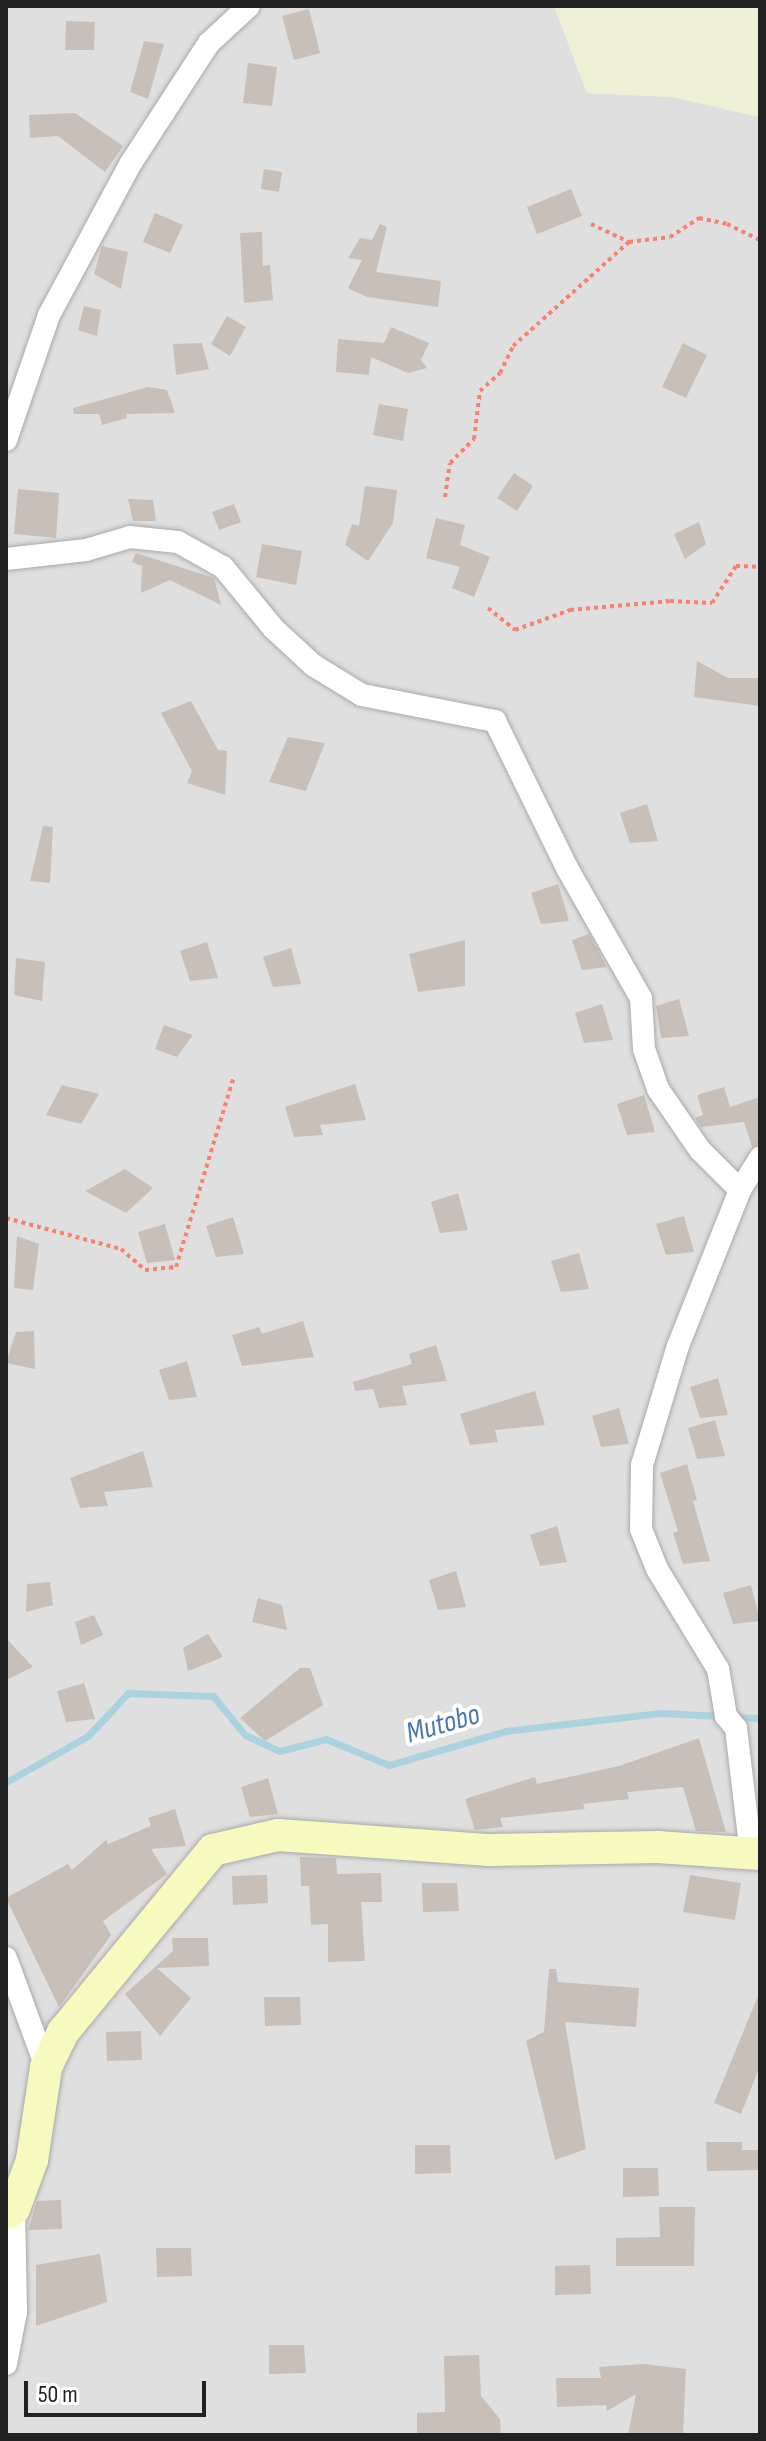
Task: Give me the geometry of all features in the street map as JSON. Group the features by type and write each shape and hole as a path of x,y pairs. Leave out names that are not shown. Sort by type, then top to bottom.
{"main road":[{"path":"10,2211 32,2160 46,2067 63,2032 213,1850 246,1839 290,1836 489,1850 657,1847 756,1854"}],"street":[{"path":"6,440 49,315 131,163 209,43 249,6"},
{"path":"6,559 86,550 130,537 178,542 223,567 274,629 313,665 362,695 495,721 567,868 641,998 644,1049 658,1089 700,1150 740,1190"},
{"path":"756,1854 736,1728 726,1716 718,1669 657,1569 641,1529 642,1465 657,1411 700,1283 740,1190 760,1158"},
{"path":"6,1958 46,2067"},
{"path":"6,2364 16,2312 10,2211"}],"path":[{"path":"591,224 629,242 670,237 699,218 727,224 760,240"},
{"path":"445,497 450,463 474,439 480,391 500,373 513,346 629,242"},
{"path":"488,608 515,630 570,610 670,601 712,603 736,566 760,567"},
{"path":"6,1218 121,1249 145,1270 176,1267 234,1076"}],"shaded area":[{"path":"6,6 554,6 587,93 673,97 760,117 760,2435 6,2435"}],"green space":[{"path":"554,6 760,6 760,117 673,97 587,93"}],"building":[{"path":"309,9 320,53 294,60 282,16"},
{"path":"66,21 95,22 94,50 65,50"},
{"path":"144,41 164,44 148,99 130,92"},
{"path":"248,63 277,67 272,106 243,103"},
{"path":"75,113 123,146 105,172 58,136 30,138 29,115"},
{"path":"264,169 282,172 279,192 261,189"},
{"path":"571,189 582,216 537,234 527,207"},
{"path":"155,213 183,225 170,253 143,242"},
{"path":"380,224 387,227 376,272 441,281 438,307 367,297 348,288 362,260 348,258 360,238 372,240"},
{"path":"262,232 263,266 270,265 273,300 244,303 240,233"},
{"path":"102,246 128,252 121,289 94,274"},
{"path":"84,306 101,310 97,336 78,330"},
{"path":"227,316 246,327 230,356 211,344"},
{"path":"391,327 429,343 421,360 427,368 408,373 371,357 369,375 336,372 338,339 384,343"},
{"path":"202,343 209,369 176,375 173,344"},
{"path":"683,343 707,355 686,398 662,387"},
{"path":"148,387 167,390 175,413 126,414 127,418 102,425 99,414 74,414 73,408"},
{"path":"379,404 408,409 403,441 373,435"},
{"path":"514,473 533,486 517,511 497,498"},
{"path":"365,486 397,490 393,523 368,561 345,545 352,524 359,526"},
{"path":"18,489 59,493 56,538 14,534"},
{"path":"128,499 153,500 156,521 133,521"},
{"path":"234,504 241,522 219,530 212,512"},
{"path":"436,518 465,525 460,545 490,557 474,597 452,588 460,567 426,558"},
{"path":"699,522 706,544 685,559 674,534"},
{"path":"262,544 302,551 296,585 256,577"},
{"path":"136,553 214,578 221,605 170,580 141,593 142,566 132,562"},
{"path":"697,661 728,678 760,678 760,706 694,697"},
{"path":"191,701 218,750 227,751 225,795 187,783 192,771 161,713"},
{"path":"288,737 325,743 306,791 269,782"},
{"path":"647,804 658,841 630,843 620,813"},
{"path":"43,826 53,827 50,883 30,881"},
{"path":"558,884 569,921 541,924 531,893"},
{"path":"589,934 607,967 582,970 572,940"},
{"path":"465,940 465,986 418,992 409,954"},
{"path":"207,942 218,978 190,981 180,951"},
{"path":"291,948 301,984 273,987 263,957"},
{"path":"16,958 45,962 42,1001 14,995"},
{"path":"679,999 689,1036 661,1038 656,1006"},
{"path":"602,1004 613,1040 584,1043 575,1013"},
{"path":"164,1025 193,1035 177,1057 155,1049"},
{"path":"355,1084 366,1120 320,1125 323,1135 294,1137 285,1107"},
{"path":"62,1085 99,1094 81,1124 46,1115"},
{"path":"724,1087 730,1107 760,1097 760,1144 752,1147 744,1122 701,1127 695,1118 703,1115 697,1095"},
{"path":"644,1095 655,1132 627,1135 617,1104"},
{"path":"125,1169 153,1188 126,1213 85,1191"},
{"path":"458,1193 468,1230 440,1233 431,1202"},
{"path":"684,1216 694,1252 666,1255 656,1224"},
{"path":"233,1217 244,1254 216,1257 206,1226"},
{"path":"165,1224 175,1260 147,1263 138,1232"},
{"path":"17,1236 39,1244 33,1290 14,1288"},
{"path":"579,1253 589,1289 561,1292 551,1261"},
{"path":"303,1321 314,1357 242,1366 232,1335 259,1327 262,1334"},
{"path":"34,1331 35,1369 6,1363 16,1332"},
{"path":"436,1345 447,1381 402,1386 407,1405 379,1408 373,1389 355,1391 353,1382 412,1364 409,1354"},
{"path":"187,1361 197,1397 169,1400 159,1370"},
{"path":"718,1378 728,1415 700,1418 690,1387"},
{"path":"535,1391 545,1425 495,1430 498,1442 470,1445 460,1414"},
{"path":"619,1408 629,1444 601,1447 592,1416"},
{"path":"715,1420 725,1456 697,1459 688,1428"},
{"path":"143,1451 153,1487 104,1492 108,1506 80,1508 70,1478"},
{"path":"687,1464 697,1500 693,1501 710,1561 683,1564 673,1533 678,1531 660,1473"},
{"path":"557,1526 567,1562 540,1566 530,1535"},
{"path":"456,1571 466,1607 438,1610 429,1580"},
{"path":"50,1582 53,1605 26,1612 27,1584"},
{"path":"751,1585 760,1621 733,1624 723,1593"},
{"path":"258,1598 282,1605 287,1630 252,1622"},
{"path":"94,1615 103,1635 81,1645 75,1622"},
{"path":"208,1634 223,1657 188,1671 183,1648"},
{"path":"6,1638 33,1667 6,1680"},
{"path":"300,1668 310,1668 323,1705 265,1741 240,1718"},
{"path":"84,1683 95,1719 66,1722 57,1691"},
{"path":"699,1738 726,1832 696,1831 683,1787 627,1792 629,1799 583,1804 585,1809 500,1818 503,1827 475,1830 465,1799 535,1777 537,1784 619,1766"},
{"path":"268,1778 278,1814 250,1817 241,1787"},
{"path":"175,1809 186,1846 151,1849 167,1874 103,1921 111,1935 59,2007 6,1898 68,1864 72,1870 106,1840 108,1844 151,1826 148,1818"},
{"path":"300,1857 336,1858 337,1874 381,1873 382,1902 361,1902 365,1961 328,1962 328,1924 311,1925 309,1886 301,1886"},
{"path":"267,1875 268,1903 233,1905 232,1876"},
{"path":"690,1875 741,1883 735,1920 683,1912"},
{"path":"422,1883 457,1883 459,1911 423,1912"},
{"path":"172,1938 208,1938 209,1966 157,1968 191,1998 160,2036 125,1994 173,1951"},
{"path":"549,1969 556,1969 558,1982 639,1988 636,2027 565,2022 586,2149 555,2160 526,2041 544,2032"},
{"path":"760,1991 760,2066 741,2114 714,2103"},
{"path":"264,1997 300,1997 301,2025 265,2026"},
{"path":"141,2031 142,2060 107,2061 106,2032"},
{"path":"706,2142 742,2142 742,2150 760,2150 760,2170 707,2171"},
{"path":"415,2145 450,2145 451,2173 415,2174"},
{"path":"623,2168 658,2168 659,2196 623,2197"},
{"path":"61,2200 62,2229 28,2230 37,2201"},
{"path":"659,2207 695,2207 694,2266 616,2266 616,2238 660,2237"},
{"path":"156,2248 191,2248 192,2276 157,2277"},
{"path":"100,2254 107,2302 36,2326 36,2265"},
{"path":"590,2265 591,2294 555,2295 555,2266"},
{"path":"269,2345 304,2345 306,2373 269,2374"},
{"path":"479,2355 481,2396 500,2419 501,2435 417,2435 417,2413 445,2412 444,2356"},
{"path":"643,2364 686,2369 683,2435 628,2435 636,2394 607,2411 606,2405 557,2407 556,2378 601,2378 599,2367"}],"waterway":[{"name":"Mutobo","path":"6,1782 88,1736 128,1693 213,1696 245,1735 280,1751 326,1739 389,1765 506,1731 660,1713 722,1716"},
{"name":"Mutobo","path":"734,1717 760,1718"}]}
